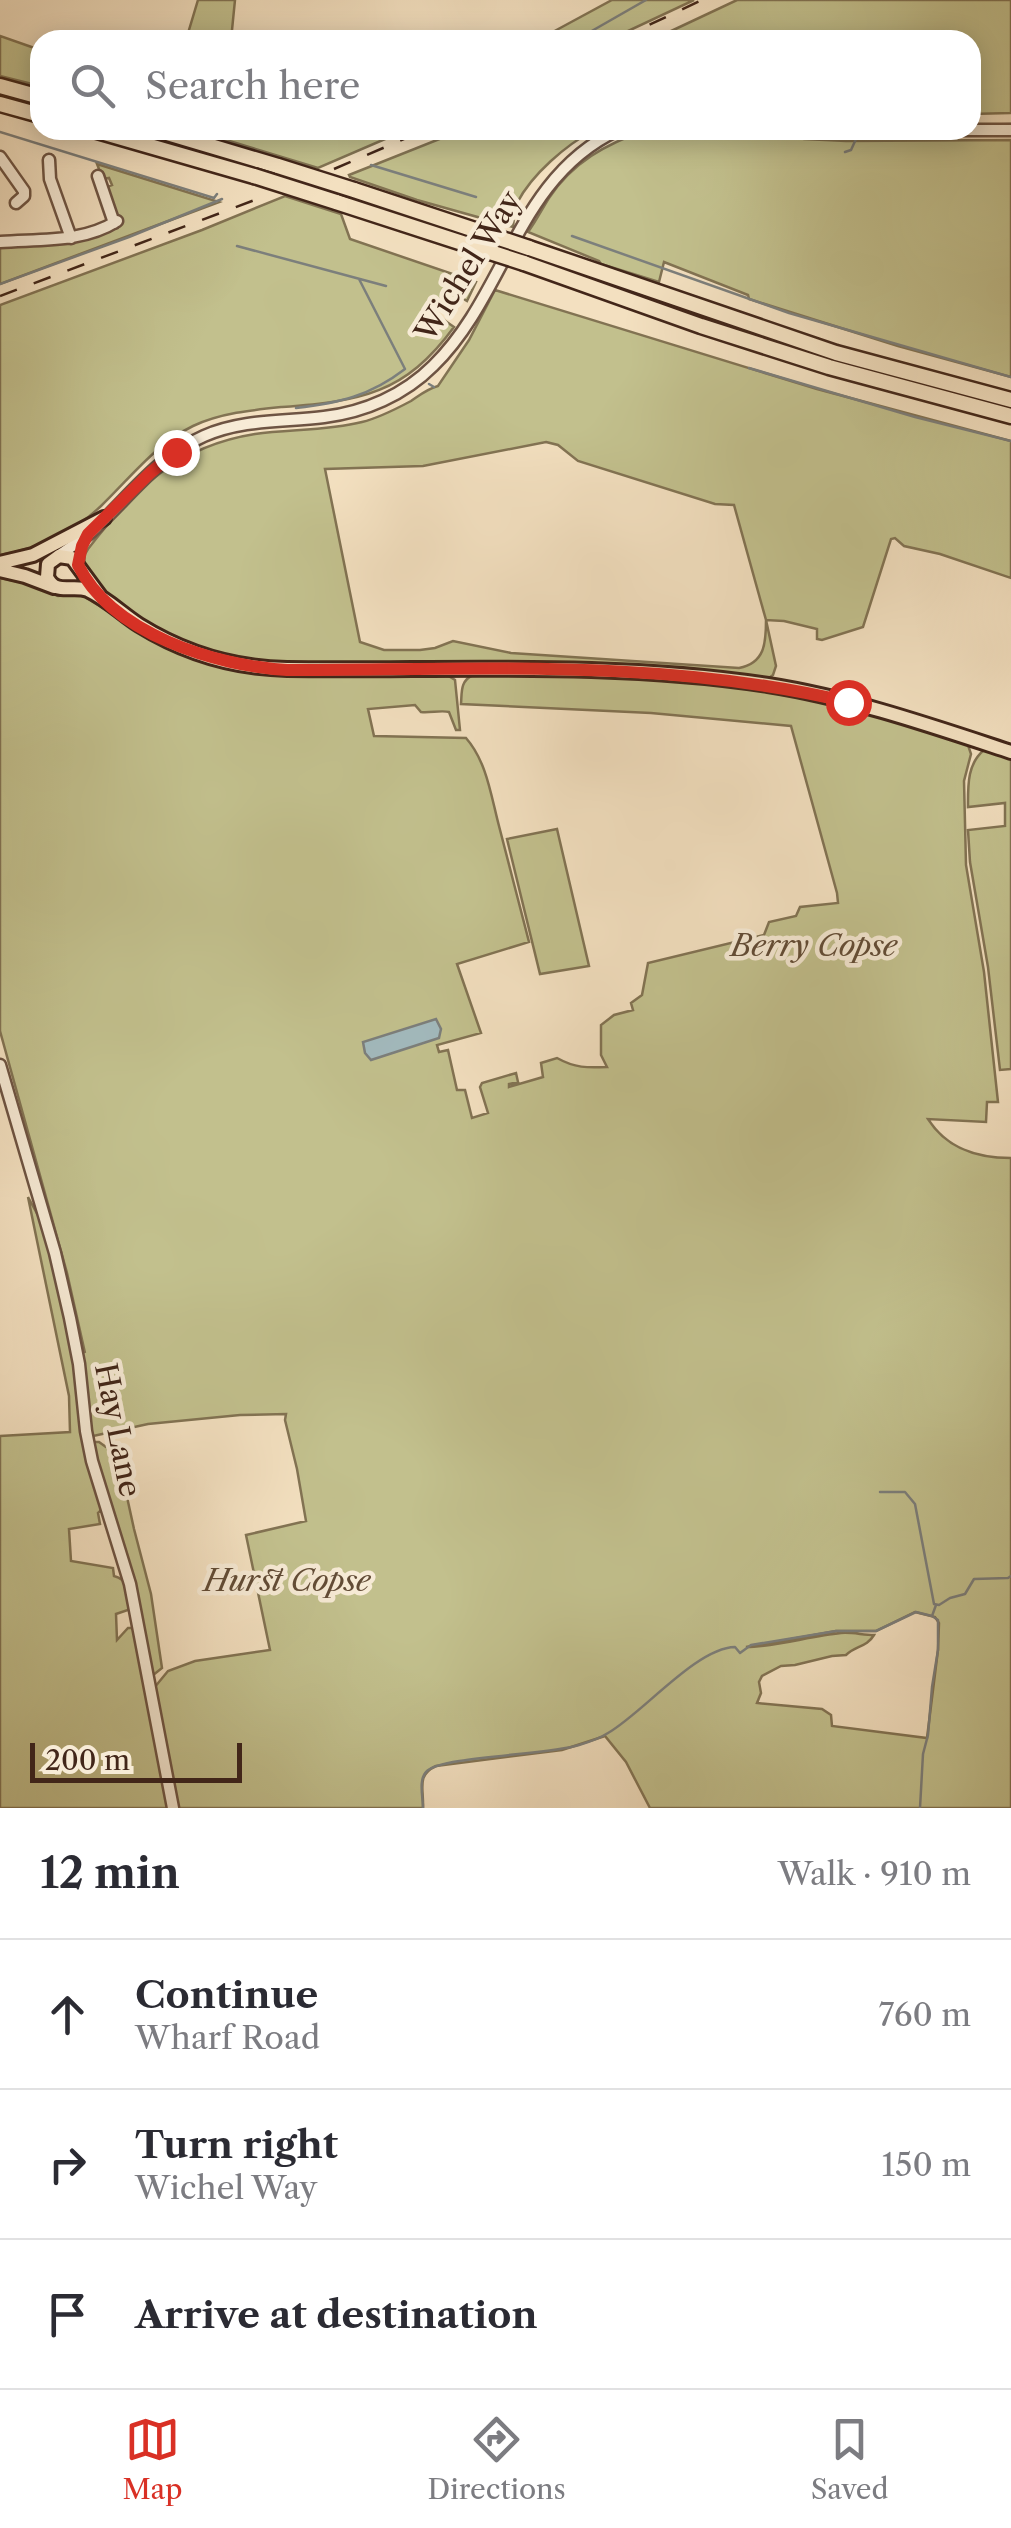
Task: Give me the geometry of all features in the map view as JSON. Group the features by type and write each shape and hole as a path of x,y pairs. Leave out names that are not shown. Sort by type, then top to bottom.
{"highway":[{"path":"0,86 30,94"},
{"path":"0,104 30,112"},
{"path":"129,140 493,244"},
{"path":"191,140 354,190 527,256 836,353 1011,400"},
{"path":"527,256 701,326 829,368 1011,416"}],"main road":[{"path":"3,568 104,518"},
{"path":"3,568 30,568 68,556 100,596"},
{"path":"54,587 46,572 55,558"},
{"path":"72,587 79,578 79,567"},
{"path":"3,568 64,590 85,588 173,643 246,666 287,670 600,671 720,678 848,702 1011,752"}],"street":[{"path":"981,130 1011,130"},
{"name":"Wichel Way","path":"55,558 88,534 165,459 206,435 244,424 323,417 362,409 424,375 462,333 531,210 550,184 574,158 599,140"},
{"path":"49,160 50,178 71,238"},
{"path":"2,164 24,192 16,203"},
{"path":"0,242 84,236 115,222 98,176"},
{"name":"Wichel Way","path":"79,567 88,534"},
{"name":"Hay Lane","path":"0,1065 70,1318 92,1462 130,1584 173,1808"}],"green space":[{"path":"198,0 235,0 232,30 189,30"},
{"path":"612,0 694,0 630,30 556,30"},
{"path":"737,0 1011,0 1011,113 981,114 981,30 673,30"},
{"path":"0,36 30,46 30,84 0,76"},
{"path":"226,140 383,140 318,168"},
{"path":"437,140 578,140 531,181 517,203 513,227 417,200 349,175"},
{"path":"1011,140 1011,377 749,299 748,295 664,262 659,282 601,264 528,232 558,185 580,164 617,141"},
{"path":"97,164 219,202 0,284 0,244 115,226 104,188 112,185 109,178 103,179"},
{"path":"285,196 341,214 350,239 476,282 467,301 457,295 447,310 434,307 431,311 454,327 418,367 379,390 335,401 237,413 193,426 156,452 79,524 42,544 0,555 0,305"},
{"path":"495,290 817,389 1011,441 1011,578 891,539 863,627 822,640 817,639 817,629 766,620 776,666 766,680 267,664 215,653 166,633 121,605 84,566 88,549 123,507 180,460 228,440 255,434 349,425 381,416 438,386 469,340","holes":["546,442 558,445 578,461 715,504 734,505 766,620 759,657 739,668 511,653 453,641 420,650 384,650 360,642 325,469 423,466"]},
{"path":"0,578 58,596 80,594 144,633 199,660 447,675 455,680 460,730 456,730 449,712 421,712 415,705 368,709 374,736 466,738 473,747 487,780 529,942 457,964 481,1033 437,1045 439,1052 448,1050 457,1090 465,1090 472,1118 488,1113 482,1083 516,1073 518,1082 509,1087 543,1077 541,1063 557,1058 581,1067 607,1067 601,1055 601,1025 614,1015 633,1010 631,1003 642,995 648,963 764,935 769,922 796,916 800,907 838,903 791,726 651,713 461,704 469,677 629,678 745,687 831,703 968,745 971,754 964,781 966,865 984,972 998,1102 987,1102 986,1122 928,1119 944,1138 964,1150 1011,1158 1011,1808 650,1808 626,1762 605,1736 562,1750 436,1766 423,1778 423,1808 176,1808 154,1688 168,1671 195,1661 270,1650 246,1535 306,1521 286,1414 148,1424 93,1436 93,1442 113,1447 118,1456 151,1594 162,1668 152,1676 133,1575 109,1503 98,1513 100,1524 69,1529 71,1561 113,1568 114,1576 128,1588 131,1609 116,1614 117,1640 128,1628 137,1634 168,1808 0,1808 0,1436 70,1432 69,1396 28,1197 40,1219 85,1353 67,1273 0,1031","holes":["915,1612 935,1617 939,1623 938,1650 927,1738 832,1726 831,1715 822,1709 757,1703 762,1676 781,1666 846,1655 874,1635 841,1633 746,1647 836,1631 876,1631"]},
{"path":"984,750 1011,758 1011,1069 1000,1070 968,830 1005,826 1005,803 968,807 971,769"},
{"path":"557,829 589,966 540,974 507,839"}],"water":[{"path":"436,1019 441,1029 439,1038 371,1060 365,1053 363,1042"}],"waterway":[{"path":"594,30 646,0"},
{"path":"981,125 1011,124"},
{"path":"0,132 214,198 217,194"},
{"path":"845,152 851,150 856,140"},
{"path":"371,165 476,197"},
{"path":"0,284 222,199"},
{"path":"572,236 789,313 1011,377"},
{"path":"237,246 386,286"},
{"path":"296,408 353,397 405,369 359,279"},
{"path":"749,368 1011,441"},
{"path":"429,384 434,387"},
{"path":"880,1492 905,1492 915,1504 934,1604 965,1594 974,1579 1011,1576"},
{"path":"423,1808 422,1783 427,1771 453,1762 565,1748 598,1739 622,1724 687,1669 720,1650 735,1647 740,1653 751,1645 836,1631 876,1631 916,1612 932,1616 936,1605"},
{"path":"920,1808 923,1754 938,1650 938,1620 932,1616"}],"railway":[{"path":"638,30 702,0"},
{"path":"334,169 402,140"},
{"path":"0,296 268,195"}],"route":[{"path":"176,452 88,534 78,565 100,596 125,616 198,653 246,666 287,670 685,675 769,685 848,702"}],"park label":[{"name":"Berry Copse","path":"814,945"},
{"name":"Hurst Copse","path":"287,1580"}]}
